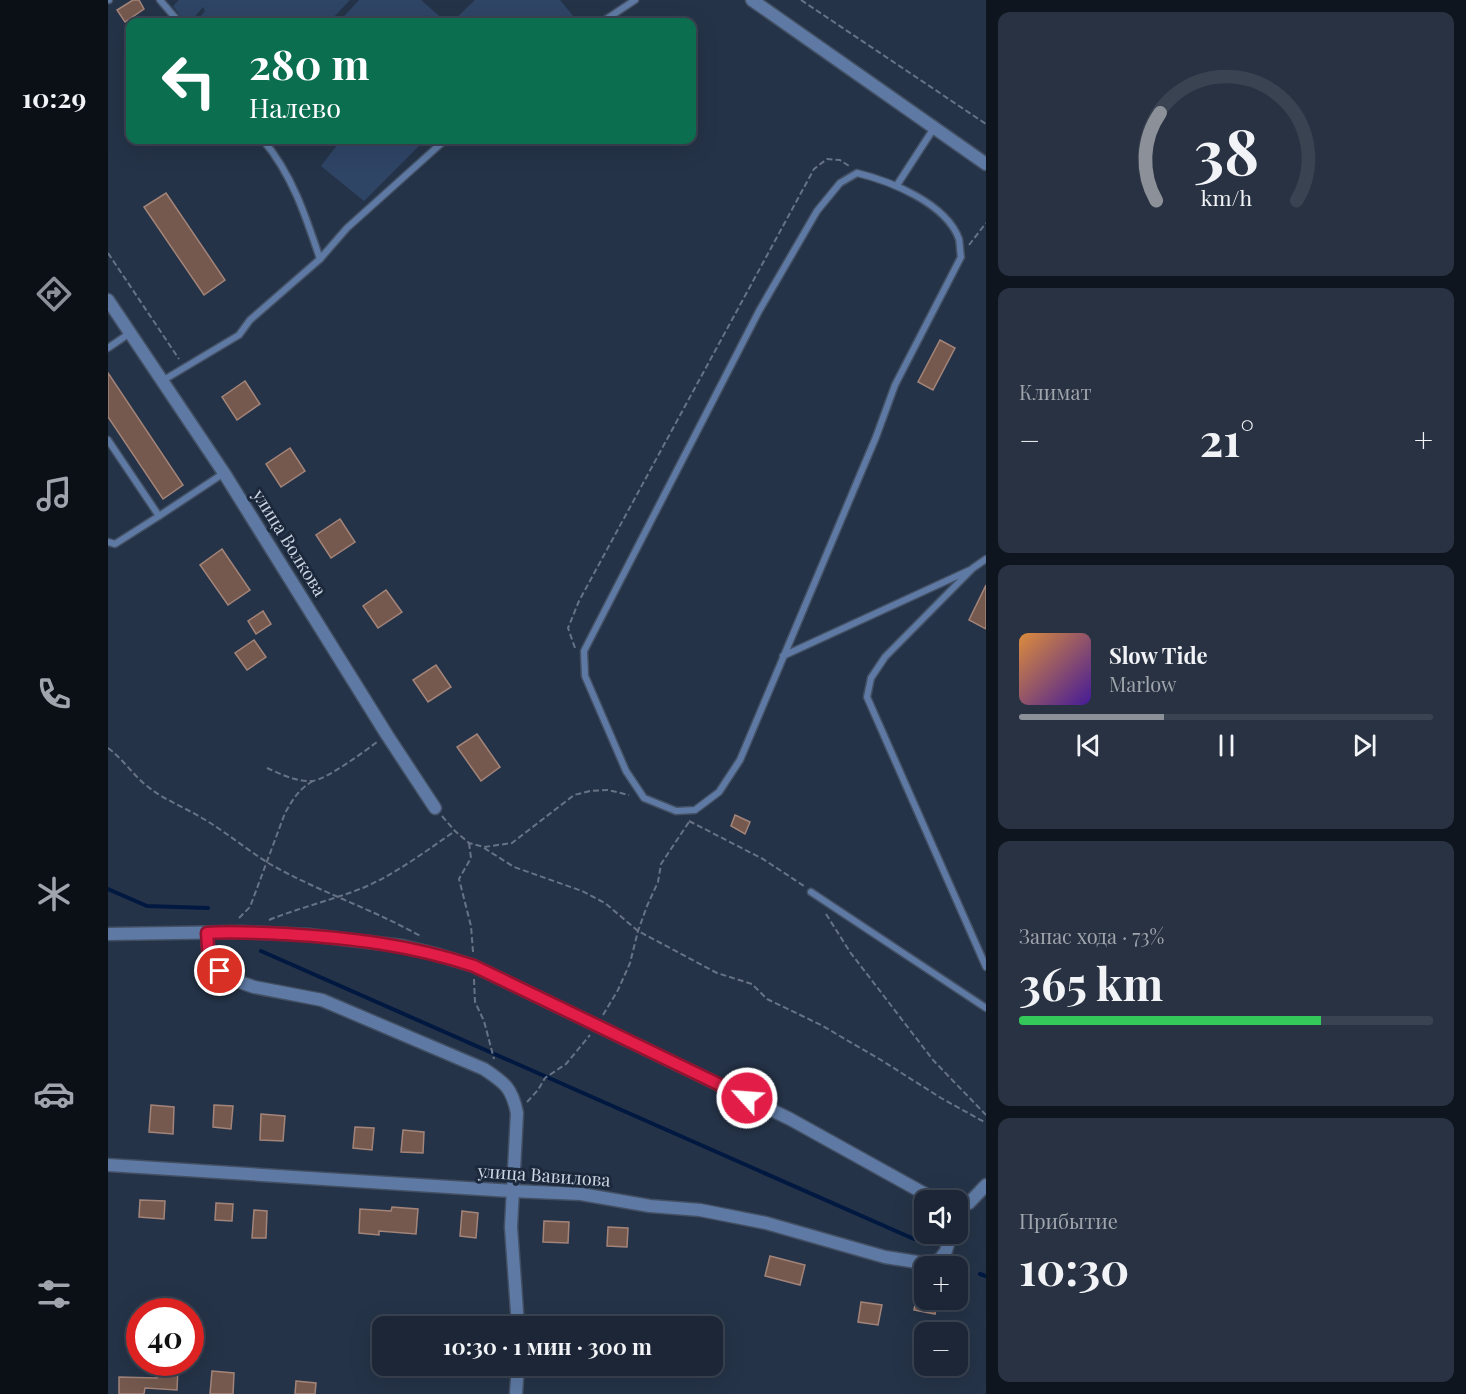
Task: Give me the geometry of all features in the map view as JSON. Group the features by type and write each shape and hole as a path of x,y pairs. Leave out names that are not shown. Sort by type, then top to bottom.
{"street":[{"path":"752,0 986,164"},
{"name":"улица Волкова","path":"108,300 224,473 435,808"},
{"path":"108,934 224,932 309,935 402,946 474,966 790,1119 918,1190"},
{"path":"207,933 209,960 234,980 254,987 322,1000 484,1069 506,1084 514,1097 517,1113 511,1227 517,1316"},
{"name":"улица Вавилова","path":"108,1165 581,1194 650,1206 700,1210 766,1223 885,1257 930,1264 940,1259 948,1244"},
{"path":"968,1203 986,1185"},
{"path":"516,1394 517,1376"}],"lane":[{"path":"160,0 176,18"},
{"path":"608,18 635,0"},
{"path":"897,185 934,128"},
{"path":"266,144 285,171 299,198 320,259"},
{"path":"162,381 239,335 250,320 320,259 347,228 441,144"},
{"path":"857,172 897,185 938,210 958,239 961,257 895,385 876,437 740,760 719,792 695,810 676,810 644,798 626,771 585,676 584,651 759,311 817,211 840,183 857,172"},
{"path":"108,348 130,333"},
{"path":"108,440 159,516"},
{"path":"108,542 115,544 224,473"},
{"path":"783,656 973,568 986,559"},
{"path":"973,568 885,657 871,678 867,697 986,967"},
{"path":"812,892 986,1008"}],"path":[{"path":"801,0 986,124"},
{"path":"585,676 568,628 585,590 814,169 827,159 840,160 857,172"},
{"path":"961,257 986,223"},
{"path":"108,253 184,366"},
{"path":"224,932 250,906 285,813 301,788 342,766 387,735"},
{"path":"108,748 160,796 202,818 268,862 338,898 422,936"},
{"path":"267,768 286,776 313,781"},
{"path":"484,847 512,843 574,795 608,790 644,798"},
{"path":"435,808 454,831 469,843 484,847 514,867 582,891 605,903 638,931 717,973 752,984 767,999 821,1025 986,1123"},
{"path":"680,817 763,859 812,892"},
{"path":"517,1113 538,1090 545,1077 566,1064 597,1026 618,990 630,963 646,906 658,882 662,864 689,821"},
{"path":"261,923 301,907 338,898 380,879 410,862 454,831"},
{"path":"824,912 850,952 933,1060 986,1115"}],"shaded area":[{"path":"179,0 350,0 333,18 199,18 205,11 203,7 193,18 182,18 173,6"},
{"path":"359,0 421,0 441,18 343,18"},
{"path":"475,0 560,0 575,18 456,18"},
{"path":"338,144 421,144 364,201 321,166"}],"building":[{"path":"133,0 139,0 144,9 131,18 126,18 125,22 117,10"},
{"path":"166,193 225,280 204,295 144,207"},
{"path":"940,340 955,348 933,390 918,382"},
{"path":"108,373 183,485 163,499 108,417"},
{"path":"245,381 260,404 237,420 222,397"},
{"path":"290,448 305,471 281,487 266,464"},
{"path":"340,519 355,542 331,558 316,535"},
{"path":"222,549 250,590 228,605 200,565"},
{"path":"986,585 986,629 969,620"},
{"path":"386,590 402,612 378,628 363,606"},
{"path":"263,611 271,624 256,634 248,621"},
{"path":"254,640 266,657 247,670 235,653"},
{"path":"436,665 451,687 428,702 413,680"},
{"path":"477,734 500,767 481,781 457,747"},
{"path":"735,815 750,822 745,834 731,826"},
{"path":"151,1105 174,1107 173,1134 149,1132"},
{"path":"214,1105 233,1106 231,1129 213,1127"},
{"path":"261,1114 285,1116 283,1141 260,1140"},
{"path":"355,1127 374,1128 372,1150 353,1148"},
{"path":"403,1130 424,1132 423,1153 401,1152"},
{"path":"140,1200 165,1201 164,1219 139,1217"},
{"path":"216,1203 233,1204 232,1221 215,1220"},
{"path":"392,1207 418,1209 416,1234 379,1231 379,1235 359,1233 360,1209 391,1211"},
{"path":"254,1210 267,1211 266,1238 252,1238"},
{"path":"462,1211 478,1213 476,1238 460,1236"},
{"path":"544,1221 569,1222 568,1243 543,1242"},
{"path":"608,1227 628,1228 627,1247 607,1246"},
{"path":"770,1256 805,1265 800,1285 765,1276"},
{"path":"861,1302 882,1305 878,1325 858,1322"},
{"path":"914,1310 936,1310 935,1314"},
{"path":"212,1371 234,1373 233,1394 210,1394"},
{"path":"157,1376 178,1376 177,1390 145,1388 144,1394 119,1394 119,1377 157,1378"},
{"path":"296,1381 316,1383 315,1394 295,1394"}],"waterway":[{"path":"108,889 147,906 208,908"},
{"path":"261,951 914,1239"},
{"path":"980,1274 986,1276"}],"route":[{"path":"220,971 209,960 207,933 309,935 402,946 474,966 747,1098"}]}
